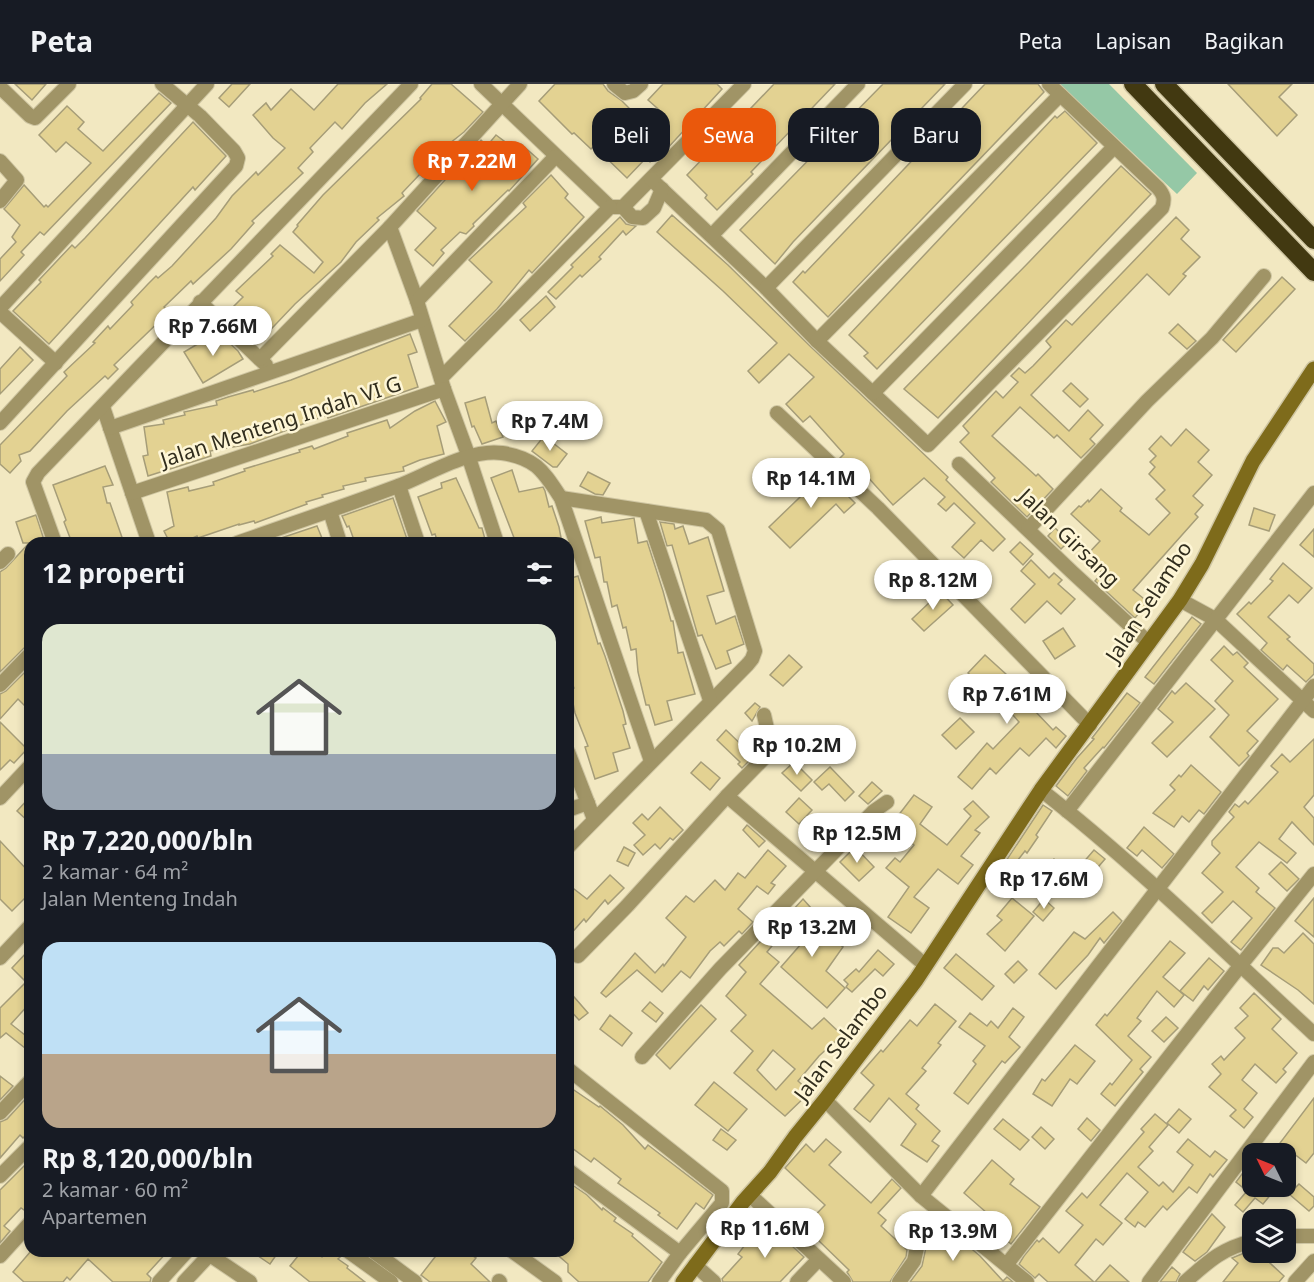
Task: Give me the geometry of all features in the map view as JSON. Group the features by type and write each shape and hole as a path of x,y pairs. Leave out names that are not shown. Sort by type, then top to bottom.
{"highway":[{"path":"1133,84 1314,272"},
{"path":"1164,84 1314,240"}],"street":[{"path":"0,87 30,116 35,118 69,84"},
{"path":"0,423 236,166 237,153 188,105 162,84"},
{"path":"56,363 0,310 207,84"},
{"path":"53,537 34,479 38,473 411,84"},
{"path":"481,84 555,157 616,207 632,217 643,218 654,208 662,189"},
{"path":"260,359 390,227 519,84"},
{"path":"614,84 625,93 633,92 641,84"},
{"path":"442,384 616,207 651,179 744,84"},
{"path":"712,235 858,84"},
{"path":"766,288 964,84"},
{"path":"651,179 712,235 817,341 928,445 1162,207 1164,195 1049,84"},
{"path":"817,341 1060,95"},
{"path":"873,393 1114,147"},
{"path":"417,301 555,157"},
{"path":"0,161 17,180 0,201"},
{"path":"390,227 417,301 442,384 495,537"},
{"path":"1028,529 1147,402 1212,338 1264,276"},
{"path":"200,302 272,371"},
{"path":"110,428 422,320"},
{"name":"Jalan Selambo","path":"684,1282 825,1100 925,965 1041,790 1180,600 1202,564 1253,461 1314,369"},
{"name":"Jalan Menteng Indah VI G","path":"132,494 442,384"},
{"path":"103,407 148,537"},
{"path":"777,413 878,508 1090,724"},
{"path":"254,537 399,486 483,453 500,452 518,456 542,469 561,498 651,762"},
{"name":"Jalan Girsang","path":"959,464 1149,643"},
{"path":"399,486 416,537"},
{"path":"1067,811 1314,493"},
{"path":"561,498 706,520 718,530 755,651 752,659 574,841"},
{"path":"330,511 338,537"},
{"path":"646,511 710,700"},
{"path":"1180,600 1215,619 1314,711"},
{"path":"0,685 24,660"},
{"path":"921,1196 1314,686"},
{"path":"578,956 770,752 771,742 764,715"},
{"path":"574,767 594,819"},
{"path":"0,798 24,772"},
{"path":"1041,790 1157,889 1314,1034"},
{"path":"727,796 925,965"},
{"path":"642,1057 720,969 874,811 887,802"},
{"path":"574,808 588,803"},
{"path":"1007,1264 1314,874"},
{"path":"0,958 24,932"},
{"path":"1149,1282 1314,1062"},
{"path":"574,1074 722,1191 722,1203 659,1282"},
{"path":"0,1113 24,1087"},
{"path":"825,1100 921,1196 1027,1282"},
{"path":"0,1176 24,1152"},
{"path":"574,1174 680,1253"},
{"path":"750,1195 844,1282"},
{"path":"0,1256 24,1230"},
{"path":"899,1282 914,1261 916,1247 925,1233"},
{"path":"1296,1236 1314,1236"},
{"path":"1185,1282 1220,1253 1231,1246 1242,1243"},
{"path":"159,1282 182,1257"},
{"path":"184,1282 205,1257"},
{"path":"216,1257 250,1282"},
{"path":"356,1257 391,1282"},
{"path":"382,1257 415,1282"},
{"path":"520,1257 555,1282"},
{"path":"797,1282 818,1260"},
{"path":"1296,1282 1314,1261"},
{"path":"695,1265 710,1281"}],"green space":[{"path":"1059,84 1109,84 1197,173 1177,194"}],"building":[{"path":"15,84 46,84 32,100"},
{"path":"232,84 250,84 229,107 219,98"},
{"path":"338,84 387,84 365,103 342,129 335,122 310,148 313,152 298,168 303,173 252,221 254,223 231,249 193,284 191,281 164,307 169,312 114,365 118,369 108,379 105,376 67,411 30,451 19,455 21,461 10,473 0,464 0,445 67,376 64,372 95,343 93,342 108,326 110,329 133,305 131,302 148,284 172,266 216,218 232,196 256,172 258,175 285,148 253,115 266,103 271,110 291,89 314,110"},
{"path":"432,84 451,84 483,112 464,132 445,147 448,150 423,177 420,174 402,193 404,196 377,218 379,220 356,242 341,262 295,304 257,344 226,314 243,297 236,291 273,256 271,254 280,245 314,273 323,262 293,232 297,225 323,195 421,99"},
{"path":"555,84 603,84 629,108 592,108 591,149 574,133 572,134 539,101"},
{"path":"663,84 717,84 722,89 705,108 682,108 682,133 670,146 670,108 657,108 648,100"},
{"path":"774,84 835,84 812,108 788,108 788,133 776,146 776,108 751,108"},
{"path":"883,84 945,84 922,108 891,108 891,140 879,153 879,108 859,108"},
{"path":"985,84 1038,84 1044,92 981,158 981,108 962,108"},
{"path":"1228,84 1292,84 1279,97 1297,115 1277,136"},
{"path":"159,93 171,103 44,235 40,232 21,252 24,255 0,281 0,259 16,242 12,237 20,225 4,209 24,185 44,207 46,205 48,207 91,163 66,142 56,152 39,135 67,106 84,122 78,129 103,151"},
{"path":"1065,111 1097,143 877,369 864,356 868,353 849,335 1055,116 1057,118"},
{"path":"193,122 226,156 195,190 193,187 49,344 13,311 72,245 75,248 85,238"},
{"path":"496,135 516,150 521,144 538,159 509,191 473,224 474,226 466,234 460,232 441,250 444,253 433,266 415,250 436,228 417,211 481,140 487,146"},
{"path":"610,162 642,162 627,178"},
{"path":"699,162 761,162 751,172 753,174 717,210 705,198 707,195 687,175"},
{"path":"807,162 870,162 793,242 775,264 740,230"},
{"path":"911,162 977,162 828,317 793,282 803,271 805,273"},
{"path":"1121,166 1151,194 938,418 904,389"},
{"path":"551,175 568,194 565,198 584,217 532,273 529,270 497,309 465,341 449,326 492,282 469,260 526,207 523,203"},
{"path":"672,215 728,265 948,477 946,480 1005,539 993,551 981,540 964,558 952,547 975,523 954,503 946,511 938,504 945,497 924,478 893,505 865,474 860,479 839,459 844,454 810,416 803,422 786,404 814,377 789,354 759,383 748,371 777,343 657,232"},
{"path":"620,217 626,224 636,226 626,235 623,231 599,257 601,259 582,277 580,275 556,299 548,292 573,267 571,265"},
{"path":"1176,217 1189,230 1181,239 1200,257 1183,274 1186,276 1169,295 1147,274 1031,395 1069,431 1088,410 1103,425 1090,439 1095,444 1081,458 1057,435 1054,438 1020,407 992,436 1053,489 1027,517 991,482 995,478 960,442 969,433 963,426 996,391 1003,398 1018,382 1011,376 1019,368 1025,373 1033,366 1051,347 1046,341 1066,320 1072,325"},
{"path":"1282,277 1295,289 1236,352 1223,340"},
{"path":"546,296 555,307 530,331 520,320"},
{"path":"1178,324 1196,341 1187,349 1169,333"},
{"path":"218,332 243,359 203,383 184,352"},
{"path":"410,334 417,352 408,355 418,387 328,418 327,415 250,444 210,451 211,456 148,476 143,456 148,455 144,427 164,424 163,420 185,415 184,412 217,405 216,401 291,380"},
{"path":"20,347 33,360 0,394 0,369"},
{"path":"1071,383 1088,399 1080,407 1063,391"},
{"path":"485,397 492,423 496,421 503,437 482,444 474,426 472,427 465,403"},
{"path":"435,401 446,422 437,426 444,454 403,467 404,471 365,478 366,481 343,486 344,489 322,495 323,497 306,502 307,504 255,523 254,521 239,524 201,537 167,537 164,531 174,526 167,492 188,487 189,491 214,485 213,482 245,471 244,469 300,452 299,450 312,446 314,449 348,436 347,433 387,420 390,428"},
{"path":"1186,429 1209,450 1198,462 1212,475 1193,496 1203,505 1195,514 1198,517 1133,590 1148,602 1135,618 1095,581 1102,573 1085,557 1100,541 1071,514 1088,500 1089,502 1101,489 1122,508 1120,511 1149,535 1170,513 1156,499 1165,490 1149,474 1155,467 1150,462 1156,456 1149,449 1161,436 1171,446"},
{"path":"544,436 567,454 557,467 553,467 532,451"},
{"path":"105,466 113,485 103,487 107,503 110,503 122,537 70,537 53,485"},
{"path":"512,470 519,492 543,487 549,507 552,506 561,537 514,537 491,478"},
{"path":"588,472 610,483 603,495 595,494 580,486"},
{"path":"826,472 848,492 846,494 855,503 844,513 836,504 790,548 769,527"},
{"path":"456,478 484,537 436,537 435,534 432,535 418,497 442,488 441,483"},
{"path":"393,498 406,537 353,537 342,516"},
{"path":"1254,508 1275,515 1269,531 1249,525"},
{"path":"36,515 43,537 24,537 23,543 16,522"},
{"path":"601,517 602,523 634,518 638,543 647,541 671,621 673,621 678,653 683,652 695,694 667,701 672,720 655,725 649,705 646,705 638,672 636,649 631,650 626,627 623,628 617,605 612,607 607,582 604,582 600,557 595,558 585,521"},
{"path":"660,522 674,524 675,529 683,526 689,544 708,537 724,591 707,596 716,624 735,616 744,644 727,651 731,663 716,669 702,635 698,636 672,545 667,546"},
{"path":"317,526 322,537 284,537"},
{"path":"1055,528 1069,541 1061,549 1048,536"},
{"path":"1314,529 1314,557 1300,545"},
{"path":"1020,542 1033,554 1023,565 1010,552"},
{"path":"24,548 24,648 0,672 0,572"},
{"path":"1031,560 1049,578 1054,573 1062,580 1058,584 1075,599 1061,614 1047,601 1025,623 1011,609 1035,584 1021,571"},
{"path":"1283,563 1312,588 1298,603 1289,595 1268,617 1290,637 1287,639 1314,664 1314,674 1306,682 1287,665 1283,670 1261,650 1267,643 1237,614 1249,602 1251,604 1273,581 1270,579"},
{"path":"578,576 598,644 600,643 605,656 623,711 626,724 623,725 630,748 613,753 618,771 595,779 585,747 588,746 574,708 574,577"},
{"path":"939,590 953,605 924,631 912,619"},
{"path":"1192,617 1201,624 1154,684 1145,677"},
{"path":"1063,628 1075,646 1055,659 1043,641"},
{"path":"1224,646 1233,655 1237,652 1248,663 1244,667 1278,699 1247,731 1258,741 1247,753 1249,756 1239,766 1210,737 1229,715 1215,701 1233,681 1211,660"},
{"path":"789,655 802,667 783,686 770,675"},
{"path":"985,655 1019,686 1015,690 1053,730 1056,727 1066,736 1056,748 1046,738 1029,756 1020,748 996,774 990,768 972,789 958,777 987,743 993,749 1019,722 1004,703 1001,704 968,673"},
{"path":"24,673 24,705 18,699 0,719 0,694"},
{"path":"1186,683 1215,709 1167,757 1152,743 1173,722 1158,709 1172,691 1175,694"},
{"path":"1127,693 1140,703 1104,748 1084,768 1087,771 1068,796 1056,786"},
{"path":"755,703 760,707 752,721 745,713"},
{"path":"960,718 974,732 956,749 942,735"},
{"path":"0,722 24,746 24,752 14,763 10,760 0,770"},
{"path":"726,730 749,752 754,747 759,751 742,768 738,764 740,762 717,740"},
{"path":"1314,739 1314,795 1304,807 1314,818 1314,845 1292,822 1279,839 1296,853 1287,863 1259,842 1236,867 1259,888 1256,892 1275,908 1241,950 1231,942 1252,918 1233,901 1212,923 1202,913 1223,892 1202,873 1220,853 1212,845 1212,841 1234,817 1229,812 1235,804 1239,807 1245,801 1248,804 1278,772 1271,766 1282,754 1290,762"},
{"path":"701,762 720,778 710,790 691,773"},
{"path":"794,762 812,780 801,791 782,773"},
{"path":"1191,765 1221,792 1204,814 1199,810 1189,822 1182,816 1174,827 1153,813 1175,790 1170,785"},
{"path":"830,767 854,792 845,801 829,784 822,790 814,782"},
{"path":"872,782 882,791 868,804 859,796"},
{"path":"914,795 932,807 920,824 947,845 971,816 964,809 973,801 989,817 975,830 980,833 961,856 973,865 958,884 938,869 914,897 929,908 911,933 888,917 909,887 886,868 895,858 900,862 914,845 891,825"},
{"path":"799,798 812,810 799,824 786,812"},
{"path":"24,803 24,817 17,811"},
{"path":"1043,805 1052,811 1027,853 1025,851 1010,870 1025,882 1017,893 996,876"},
{"path":"660,807 683,830 673,840 670,838 660,849 655,844 643,855 634,845 645,835 633,823 642,814 648,820"},
{"path":"747,825 765,841 759,847 743,830"},
{"path":"1144,827 1174,854 1162,868 1142,850 1137,856 1127,848"},
{"path":"0,841 24,867 24,899 12,911 0,899"},
{"path":"624,847 635,853 628,866 617,861"},
{"path":"855,847 874,867 859,881 840,862"},
{"path":"768,850 786,866 771,883 775,885 768,894 757,886 738,909 753,922 742,934 739,931 724,946 720,942 710,951 690,978 681,971 662,992 637,970 606,997 601,993 635,953 655,973 663,964 664,966 686,937 666,918 686,896 694,902 715,880 725,890 738,873 745,878"},
{"path":"1094,850 1105,859 1093,873 1082,864"},
{"path":"1054,859 1066,867 1059,876 1048,867"},
{"path":"1281,862 1299,879 1287,891 1269,874"},
{"path":"610,875 624,888 608,904 605,900 586,922 584,919 574,930 574,889 587,899"},
{"path":"1012,898 1034,916 1005,951 987,934 1002,920 997,916"},
{"path":"1314,898 1314,937 1295,921"},
{"path":"803,899 811,908 798,920 815,936 822,927 843,947 826,971 845,988 827,1008 781,967 801,944 779,925"},
{"path":"1044,899 1054,908 1043,921 1033,912"},
{"path":"1113,912 1122,921 1104,943 1100,938 1088,955 1056,989 1039,974 1074,932 1085,939"},
{"path":"772,929 780,936 767,952 779,962 760,984 812,1029 824,1018 842,1035 819,1056 798,1081 810,1092 785,1116 734,1073 753,1051 731,1031 746,1015 726,996 746,972 739,965","holes":["773,1050 795,1069 776,1090 757,1070"]},
{"path":"1303,933 1314,944 1314,1004 1261,965 1273,948 1278,948 1284,953"},
{"path":"1170,941 1185,953 1163,977 1184,995 1174,1007 1157,991 1137,1018 1141,1021 1128,1036 1151,1057 1140,1069 1143,1072 1115,1106 1101,1094 1110,1083 1112,1085 1132,1060 1096,1025 1105,1014 1107,1016"},
{"path":"878,950 894,964 883,976 875,969 852,992 846,987 848,984 844,980 856,969 859,972"},
{"path":"956,954 994,986 982,1000 944,968"},
{"path":"24,955 24,980 12,968"},
{"path":"1209,958 1224,971 1208,990 1204,986 1193,1001 1180,991"},
{"path":"1018,961 1027,970 1014,983 1005,974"},
{"path":"24,984 24,1010 11,1024 24,1034 24,1047 6,1033 0,1038 0,1008"},
{"path":"1254,993 1281,1019 1272,1029 1297,1053 1283,1069 1286,1072 1276,1083 1255,1064 1242,1080 1257,1093 1244,1109 1253,1117 1244,1128 1230,1116 1236,1110 1209,1087 1221,1074 1212,1064 1221,1056 1224,1060 1245,1038 1235,1028 1248,1016 1240,1008"},
{"path":"574,997 588,1013 579,1020 574,1015"},
{"path":"650,1002 663,1013 656,1022 642,1011"},
{"path":"935,1004 956,1021 938,1043 941,1045 922,1068 926,1071 906,1094 919,1105 916,1109 940,1131 932,1141 939,1146 927,1162 901,1145 916,1124 889,1098 870,1122 854,1109 874,1085 861,1073 881,1050 883,1052 910,1020 917,1026"},
{"path":"701,1005 716,1019 670,1069 656,1055"},
{"path":"1013,1008 1024,1017 1009,1037 1020,1047 1005,1063 1002,1061 968,1104 954,1093 976,1064 973,1061 985,1046 959,1027 970,1013 987,1026 991,1021 998,1028"},
{"path":"610,1015 632,1033 622,1046 600,1029"},
{"path":"1166,1017 1178,1028 1164,1042 1152,1031"},
{"path":"1075,1045 1095,1061 1077,1084 1070,1079 1052,1106 1033,1094 1042,1079 1045,1081"},
{"path":"0,1076 13,1086 0,1100"},
{"path":"714,1082 747,1109 728,1131 695,1105"},
{"path":"574,1090 600,1106 623,1125 645,1149 648,1145 713,1195 704,1209 696,1203 677,1229 658,1215 660,1213 618,1183 621,1179 594,1158 591,1162 574,1149"},
{"path":"1314,1098 1314,1153 1306,1163 1296,1155 1296,1143 1280,1143"},
{"path":"24,1101 24,1137 20,1135 0,1158 0,1122 7,1119"},
{"path":"1179,1109 1191,1119 1179,1133 1167,1123"},
{"path":"1155,1114 1168,1125 1149,1147 1153,1151 1138,1167 1159,1186 1163,1182 1173,1192 1193,1165 1177,1152 1188,1139 1210,1157 1215,1151 1227,1160 1213,1177 1210,1174 1197,1193 1189,1187 1167,1210 1163,1206 1145,1227 1138,1222 1135,1227 1125,1219 1148,1192 1127,1173 1100,1205 1122,1223 1103,1245 1096,1239 1075,1265 1094,1282 1048,1282 1039,1274 1035,1278 1019,1264 1024,1256 1037,1240 1039,1242 1043,1238 1059,1253 1083,1225 1066,1211 1082,1193 1087,1198 1144,1132 1141,1129"},
{"path":"1087,1118 1100,1130 1091,1141 1078,1129"},
{"path":"1003,1119 1029,1140 1020,1150 994,1129"},
{"path":"1041,1127 1054,1139 1045,1149 1032,1137"},
{"path":"721,1129 736,1140 727,1150 713,1140"},
{"path":"826,1139 841,1152 829,1165 871,1203 892,1179 901,1188 878,1213 886,1220 881,1226 907,1250 906,1257 890,1282 853,1282 847,1272 849,1270 818,1240 815,1243 801,1230 825,1205 785,1168 806,1144 814,1152"},
{"path":"992,1160 1014,1179 1010,1184 1040,1207 1011,1244 995,1230 991,1234 978,1224 987,1213 964,1193"},
{"path":"24,1166 24,1210 21,1208 4,1226 10,1231 0,1243 0,1190"},
{"path":"1242,1174 1242,1187 1236,1182"},
{"path":"1299,1184 1314,1197 1314,1206 1309,1211 1293,1197 1296,1197 1296,1187"},
{"path":"574,1186 602,1210 603,1208 616,1218 614,1221 633,1234 632,1236 662,1262 648,1282 579,1282 568,1272 568,1264 560,1257 574,1257"},
{"path":"1242,1197 1269,1197 1263,1204 1255,1198 1242,1211 1235,1205"},
{"path":"1212,1214 1225,1227 1207,1252 1195,1261 1183,1252"},
{"path":"767,1223 804,1257 780,1282 723,1282 722,1279 742,1257 738,1254 751,1237 754,1239"},
{"path":"941,1223 980,1256 1003,1281 1007,1277 1013,1282 910,1282 922,1266 926,1247"},
{"path":"1242,1254 1242,1263 1270,1263 1284,1276 1279,1282 1223,1282 1238,1263 1232,1258"},
{"path":"26,1257 163,1257 147,1274 151,1278 150,1282 113,1282 88,1259 70,1280 67,1277 63,1282 24,1282 13,1272"},
{"path":"260,1257 275,1257 270,1264"},
{"path":"297,1257 340,1257 338,1259 348,1266 347,1268 365,1282 310,1282 290,1266"},
{"path":"435,1257 474,1257 471,1264 490,1282 430,1282 421,1275"},
{"path":"1110,1265 1129,1282 1095,1282"},
{"path":"1172,1267 1180,1274 1176,1282 1160,1282"}]}
